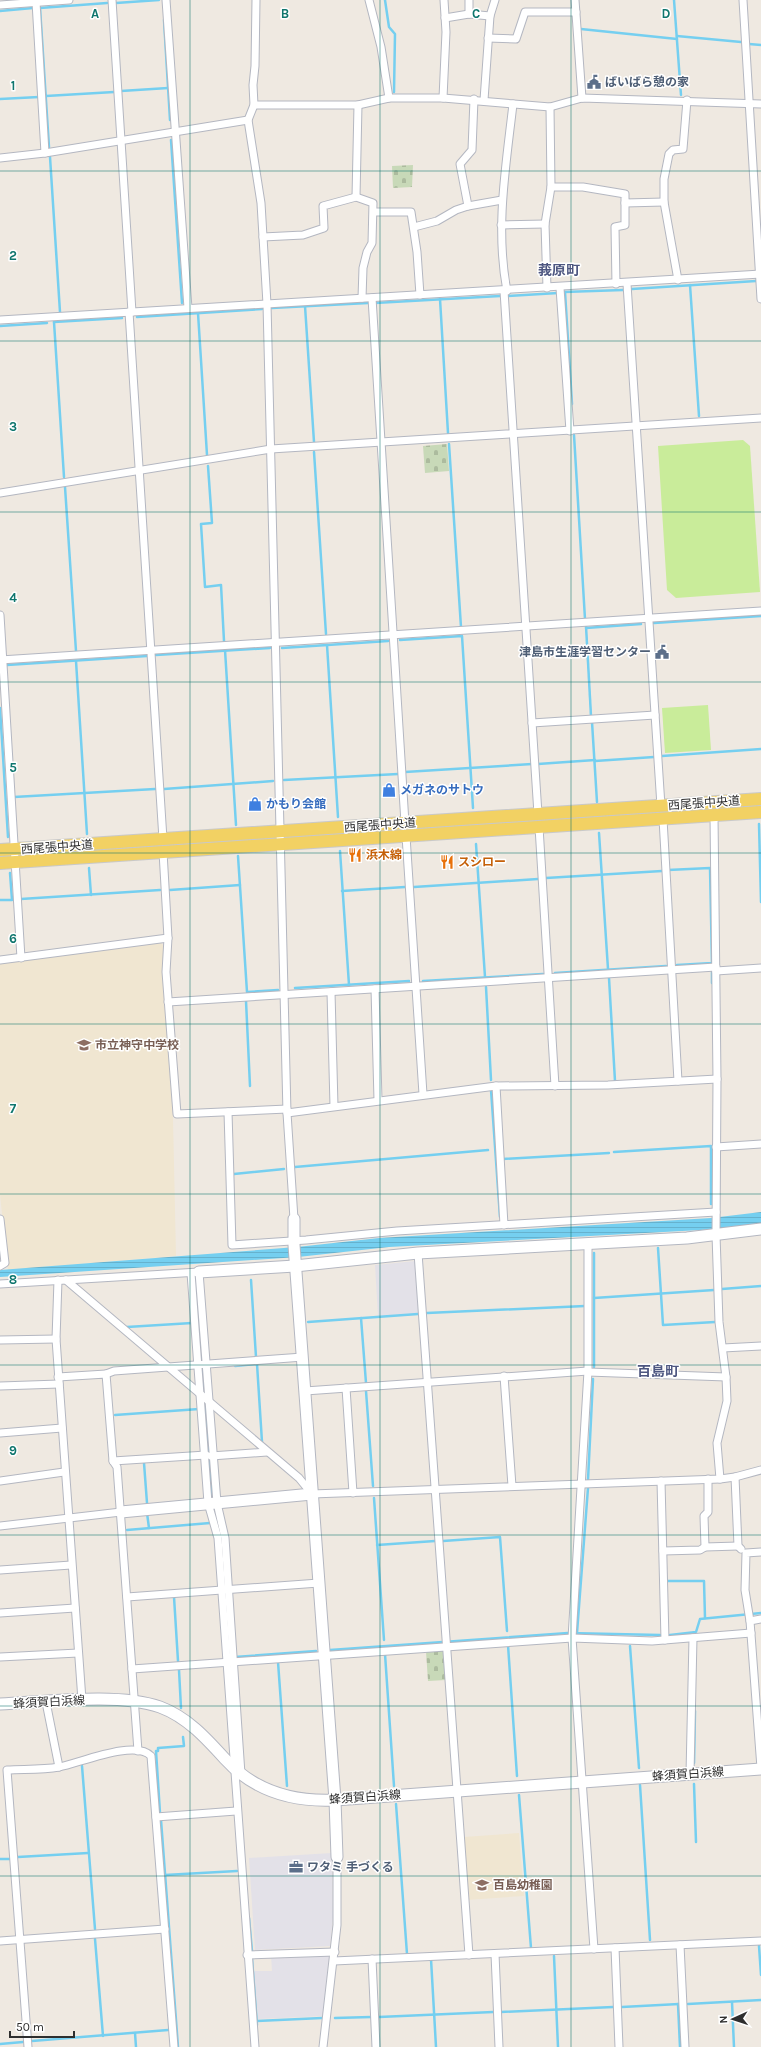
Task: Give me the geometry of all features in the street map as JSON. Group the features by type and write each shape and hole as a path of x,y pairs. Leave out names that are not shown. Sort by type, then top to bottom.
{"main road":[{"name":"西尾張中央道","path":"0,863 16,856 162,839 761,800"},
{"name":"西尾張中央道","path":"0,850 16,856 163,852 761,812"}],"street":[{"path":"0,4 69,0"},
{"path":"112,0 162,839"},
{"path":"166,0 188,308"},
{"path":"256,0 255,66 253,85 254,105 248,120 261,203 267,304 287,1111 294,1220 295,1263 335,1800 337,1857 338,1904 335,1952 324,2047"},
{"path":"369,0 381,47 389,98"},
{"path":"443,98 444,0"},
{"path":"469,0 469,14"},
{"path":"484,100 490,16 495,0"},
{"path":"576,0 582,98"},
{"path":"743,0 761,299"},
{"path":"36,2 45,153"},
{"path":"488,38 516,39 524,12 576,12"},
{"path":"445,18 469,14 490,16"},
{"path":"254,105 358,105 389,98 484,100 550,107 582,98 749,102 761,104"},
{"path":"468,206 460,164 472,150 474,100"},
{"path":"678,280 664,202 664,178 669,154 673,150 683,149 687,100"},
{"path":"513,104 502,200 502,225 538,814"},
{"path":"356,197 358,105"},
{"path":"547,288 545,224 551,187 550,107"},
{"path":"0,158 45,153 248,120"},
{"path":"551,187 583,187 625,194 625,225 615,227 616,284"},
{"path":"263,237 303,234 324,228 323,206 356,197 373,203 374,212 372,243 367,252 364,268 362,298"},
{"path":"414,227 437,221 456,210 468,206 502,200"},
{"path":"625,203 664,202"},
{"path":"374,212 410,212 414,227 420,295"},
{"path":"502,225 545,224"},
{"path":"0,320 760,275"},
{"path":"627,284 661,806"},
{"path":"560,288 570,431"},
{"path":"372,298 405,823"},
{"path":"0,493 271,449 761,418"},
{"path":"2,660 761,611"},
{"path":"0,615 16,856 21,958"},
{"path":"532,723 655,715"},
{"path":"714,816 717,1079 716,1232 719,1322 726,1377 727,1401 717,1443 720,1479"},
{"path":"663,819 678,1081"},
{"path":"539,827 556,1086"},
{"path":"406,836 423,1094"},
{"path":"163,852 168,938 166,972 177,1114 287,1111 496,1086 608,1085 717,1079"},
{"path":"0,960 168,938"},
{"path":"168,1002 672,969 761,968"},
{"path":"375,989 378,1100"},
{"path":"330,992 334,1106"},
{"path":"496,1086 504,1225"},
{"path":"228,1112 232,1245 294,1243 397,1230 716,1214"},
{"path":"716,1147 761,1144"},
{"path":"0,1219 5,1263 0,1266"},
{"path":"0,1284 195,1273 418,1253 588,1243 761,1229"},
{"path":"588,1243 588,1371 572,1635 594,1949"},
{"path":"418,1253 469,1955"},
{"path":"195,1273 206,1364 212,1503 225,1589 231,1660 237,1771 236,1811 255,2047"},
{"path":"195,1273 200,1395 209,1456"},
{"path":"58,1280 56,1339 67,1517 82,1700"},
{"path":"66,1280 266,1452 299,1478 312,1494"},
{"path":"0,1340 56,1339"},
{"path":"723,1348 761,1346"},
{"path":"0,1386 59,1380 114,1372 303,1357"},
{"path":"305,1391 588,1371 726,1377"},
{"path":"106,1374 113,1461 117,1467 121,1512 138,1751"},
{"path":"504,1376 512,1486"},
{"path":"346,1388 353,1492"},
{"path":"0,1433 62,1428"},
{"path":"113,1461 266,1452"},
{"path":"0,1526 67,1517 312,1494 720,1479 735,1477 761,1470"},
{"path":"0,1481 64,1472"},
{"path":"735,1477 738,1546"},
{"path":"705,1547 704,1516 708,1512 708,1479"},
{"path":"661,1481 665,1640"},
{"path":"663,1551 700,1550 705,1547 738,1546 746,1553 761,1552"},
{"path":"746,1553 745,1590 750,1617 761,1768"},
{"path":"0,1570 71,1565"},
{"path":"127,1596 319,1583"},
{"path":"0,1613 75,1608"},
{"path":"750,1617 761,1619"},
{"path":"132,1669 231,1660 324,1655 446,1643 572,1635 652,1641 751,1633"},
{"path":"690,1774 692,1638"},
{"path":"0,1657 78,1653"},
{"name":"蜂須賀白浜線","path":"0,1704 82,1700 134,1700 159,1707 188,1723 209,1741 237,1771 268,1790 305,1800 335,1800 761,1768"},
{"path":"46,1702 59,1767"},
{"path":"28,2047 20,1940 3,1770 59,1767 124,1750 138,1751 151,1756 174,2047"},
{"path":"156,1816 236,1811"},
{"path":"0,1941 165,1929"},
{"path":"334,1961 761,1942"},
{"path":"680,1945 685,2047"},
{"path":"615,1948 619,2047"},
{"path":"247,1956 335,1952"},
{"path":"495,1954 499,2047"},
{"path":"372,1959 376,2047"}],"shaded area":[{"name":"市立神守中学校","path":"161,943 165,947 163,972 173,1118 176,1256 8,1270 0,1195 0,963"},
{"path":"416,1261 420,1313 378,1316 375,1265"},
{"path":"519,1833 524,1896 467,1900 464,1837"},
{"path":"332,1853 333,1917 330,1946 255,1950 249,1858"},
{"path":"327,1955 329,1957 323,2016 258,2019 254,1971 272,1971 271,1956"}],"green space":[{"path":"413,165 412,187 393,188 392,166"},
{"path":"743,440 750,446 760,592 676,598 667,590 658,446"},
{"path":"447,444 449,471 425,473 423,446"},
{"path":"708,705 711,750 665,753 662,708"},
{"path":"441,1649 443,1651 446,1680 428,1681 426,1651"}],"water":[{"path":"761,1212 761,1223 719,1229 389,1247 298,1257 0,1277 0,1270 297,1247 379,1238 711,1218"}],"waterway":[{"path":"116,3 159,0"},
{"path":"385,0 389,27 395,34 394,92"},
{"path":"674,0 681,95"},
{"path":"49,147 40,8 107,3"},
{"path":"0,11 33,8"},
{"path":"164,20 170,120"},
{"path":"581,29 677,39"},
{"path":"677,36 741,42"},
{"path":"749,44 761,45"},
{"path":"121,91 168,88"},
{"path":"46,96 114,92"},
{"path":"0,99 39,97"},
{"path":"171,140 182,303"},
{"path":"50,157 60,312"},
{"path":"632,289 756,281"},
{"path":"690,285 699,416"},
{"path":"564,292 623,290"},
{"path":"565,292 572,404"},
{"path":"508,296 558,293"},
{"path":"375,303 500,296"},
{"path":"440,299 448,433"},
{"path":"272,308 368,303"},
{"path":"305,306 314,442"},
{"path":"137,317 262,309"},
{"path":"198,313 207,455"},
{"path":"54,322 122,318"},
{"path":"54,322 64,477"},
{"path":"0,326 47,323"},
{"path":"574,435 585,619"},
{"path":"449,444 461,627"},
{"path":"314,452 326,634"},
{"path":"208,466 212,523 201,524 205,587 221,585 224,641"},
{"path":"65,487 76,651"},
{"path":"654,623 761,616"},
{"path":"586,628 641,624"},
{"path":"586,626 591,716"},
{"path":"400,640 462,636 473,808"},
{"path":"282,648 388,641"},
{"path":"327,645 338,817"},
{"path":"156,655 270,648"},
{"path":"225,650 236,825"},
{"path":"7,665 147,656"},
{"path":"76,661 87,834"},
{"path":"0,708 8,837"},
{"path":"592,722 597,802"},
{"path":"662,756 761,749"},
{"path":"595,761 654,757"},
{"path":"538,764 595,760"},
{"path":"405,772 532,764"},
{"path":"284,780 398,774"},
{"path":"164,789 273,781"},
{"path":"14,797 155,789"},
{"path":"759,824 761,902"},
{"path":"599,833 608,969"},
{"path":"476,844 485,977"},
{"path":"340,851 349,985"},
{"path":"238,856 247,992 278,990"},
{"path":"89,868 91,895"},
{"path":"668,870 710,868 712,963 677,965"},
{"path":"546,878 662,871"},
{"path":"0,900 12,900 10,873"},
{"path":"414,887 538,879"},
{"path":"170,890 240,885"},
{"path":"342,891 405,887"},
{"path":"21,899 160,890"},
{"path":"555,973 666,966"},
{"path":"712,972 712,983"},
{"path":"423,981 543,974"},
{"path":"609,978 615,1081"},
{"path":"295,988 409,981"},
{"path":"486,987 491,1080"},
{"path":"246,1001 250,1086"},
{"path":"491,1090 500,1217"},
{"path":"614,1152 711,1146 711,1204"},
{"path":"295,1167 488,1150"},
{"path":"503,1159 609,1153"},
{"path":"234,1174 284,1169"},
{"path":"658,1248 663,1325 715,1322"},
{"path":"594,1253 594,1367"},
{"path":"196,1279 204,1395"},
{"path":"251,1280 256,1357"},
{"path":"722,1289 761,1286"},
{"path":"594,1298 714,1290"},
{"path":"427,1313 585,1306"},
{"path":"308,1322 418,1314"},
{"path":"361,1318 366,1383"},
{"path":"127,1327 192,1323"},
{"path":"257,1364 262,1442"},
{"path":"235,1366 257,1364"},
{"path":"588,1480 593,1379"},
{"path":"366,1391 373,1486"},
{"path":"204,1400 213,1500"},
{"path":"115,1415 199,1409"},
{"path":"144,1463 147,1503"},
{"path":"577,1633 588,1488"},
{"path":"374,1498 384,1640"},
{"path":"147,1513 149,1528"},
{"path":"127,1530 210,1523"},
{"path":"443,1541 500,1537 507,1631"},
{"path":"377,1545 435,1541"},
{"path":"665,1581 704,1581 705,1618"},
{"path":"174,1597 178,1661"},
{"path":"670,1635 696,1632 700,1619 761,1613"},
{"path":"330,1650 568,1633 660,1635"},
{"path":"508,1645 517,1776"},
{"path":"630,1646 639,1768"},
{"path":"235,1657 316,1651"},
{"path":"385,1654 394,1786"},
{"path":"278,1662 287,1786"},
{"path":"179,1670 181,1708"},
{"path":"694,1763 695,1711"},
{"path":"160,1813 156,1751 158,1751 158,1748 184,1746 183,1737"},
{"path":"82,1766 95,1929"},
{"path":"694,1784 696,1842"},
{"path":"640,1785 650,1940"},
{"path":"519,1795 531,1948"},
{"path":"396,1804 407,1954"},
{"path":"161,1820 178,2047"},
{"path":"18,1857 88,1853"},
{"path":"0,1859 10,1859"},
{"path":"165,1875 237,1871"},
{"path":"249,1918 252,1951"},
{"path":"95,1939 103,2036"},
{"path":"759,1946 761,1975"},
{"path":"554,1956 558,2047"},
{"path":"252,1959 257,2025"},
{"path":"431,1959 436,2047"},
{"path":"688,2004 761,2000"},
{"path":"732,2002 734,2047"},
{"path":"678,2004 680,2047"},
{"path":"622,2007 679,2004"},
{"path":"501,2012 613,2007"},
{"path":"379,2017 493,2012"},
{"path":"335,2018 371,2017"},
{"path":"257,2021 322,2018"},
{"path":"32,2041 168,2030"},
{"path":"135,2033 136,2047"},
{"path":"0,2044 23,2042"}],"place":[{"name":"ばいばら憩の家","path":"594,82"},
{"name":"津島市生涯学習センター","path":"662,652"},
{"name":"メガネのサトウ","path":"389,790"},
{"name":"かもり会館","path":"255,804"},
{"name":"浜木綿","path":"355,855"},
{"name":"スシロー","path":"447,862"},
{"name":"市立神守中学校","path":"84,1045"},
{"name":"ワタミ 手づくる","path":"296,1867"},
{"name":"百島幼稚園","path":"482,1885"}],"district":[{"name":"莪原町","path":"559,270"},
{"name":"百島町","path":"658,1371"}]}
